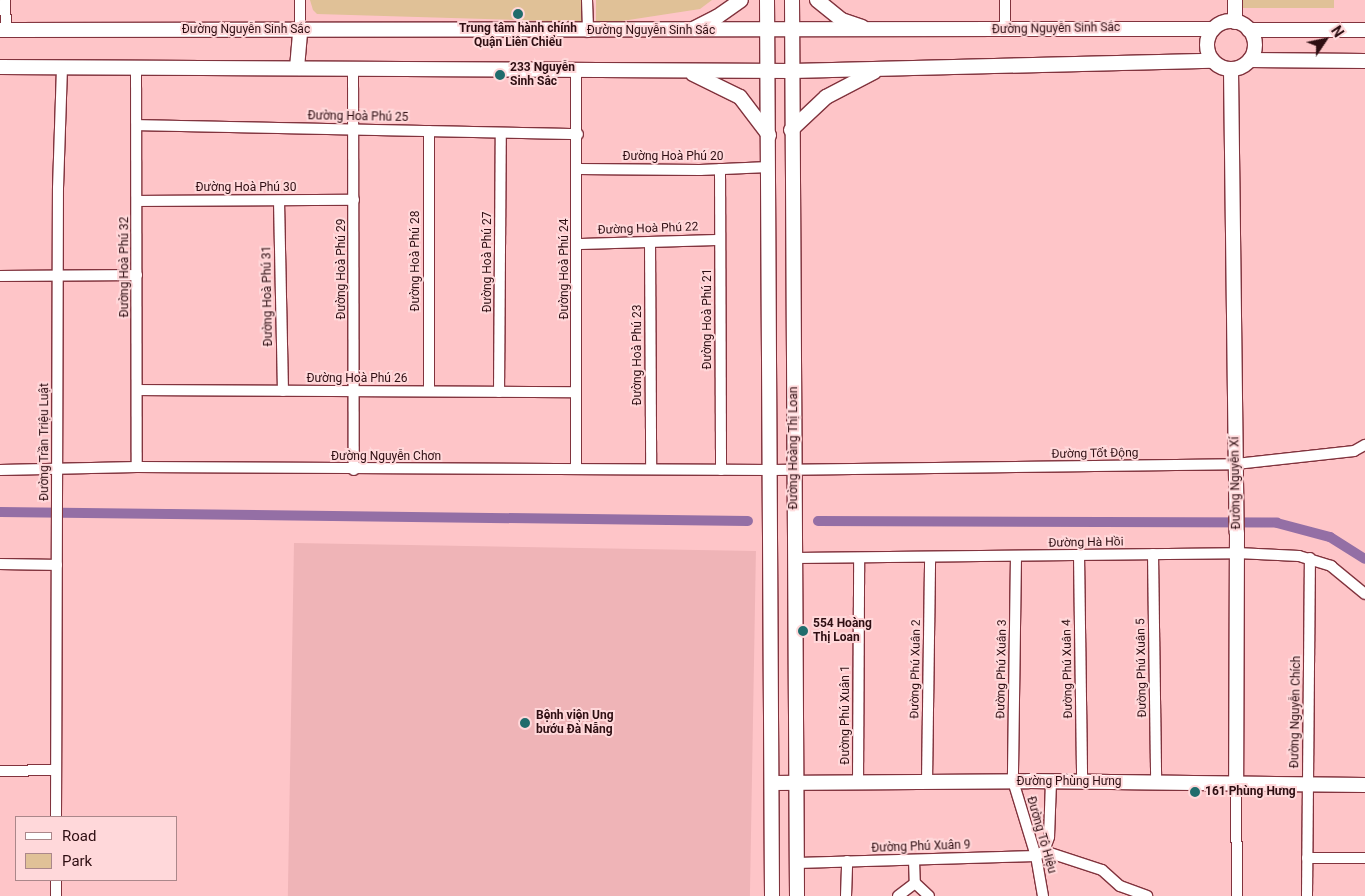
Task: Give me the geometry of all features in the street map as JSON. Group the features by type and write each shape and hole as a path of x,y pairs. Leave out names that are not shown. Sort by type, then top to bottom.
{"main road":[{"path":"688,31 718,17 741,0"},
{"name":"Đường Hoàng Thị Loan","path":"767,0 772,470 772,896"},
{"name":"Đường Hoàng Thị Loan","path":"792,0 797,896"},
{"path":"816,0 842,20 875,31"},
{"path":"1235,0 1235,22"},
{"path":"1212,61 1207,48 1213,29 1219,24 1235,22 1250,30 1365,30"},
{"name":"Đường Nguyễn Sinh Sắc","path":"3,30 588,32 1213,29"},
{"path":"297,68 300,30"},
{"path":"0,67 576,68 792,71 884,67 1212,61 1231,70 1242,67 1250,60 1255,48 1250,30"},
{"path":"1250,60 1365,60"},
{"path":"792,130 826,97 850,81 884,67"},
{"path":"683,70 717,83 740,97 769,135"},
{"name":"Đường Nguyễn Xí","path":"1231,70 1237,512 1236,783"},
{"name":"Đường Phùng Hưng","path":"772,783 927,781 1365,785"}],"street":[{"path":"3,30 6,0"},
{"path":"300,0 300,30"},
{"path":"587,0 588,32"},
{"path":"1005,0 1005,30"},
{"name":"Đường Trần Triệu Luật","path":"56,816 59,470 57,275 62,66"},
{"name":"Đường Hoà Phú 32","path":"136,67 137,467"},
{"name":"Đường Hoà Phú 29","path":"353,68 354,470"},
{"name":"Đường Hoà Phú 24","path":"576,68 578,134 576,469"},
{"name":"Đường Hoà Phú 25","path":"137,125 578,134"},
{"name":"Đường Hoà Phú 28","path":"429,131 429,392"},
{"name":"Đường Hoà Phú 27","path":"499,392 501,133"},
{"name":"Đường Hoà Phú 20","path":"578,169 769,167"},
{"name":"Đường Hoà Phú 21","path":"720,169 720,470"},
{"name":"Đường Hoà Phú 30","path":"137,202 354,200"},
{"name":"Đường Hoà Phú 31","path":"279,201 282,391"},
{"name":"Đường Hoà Phú 22","path":"577,244 720,240"},
{"name":"Đường Hoà Phú 23","path":"650,242 651,469"},
{"path":"0,276 137,275"},
{"name":"Đường Hoà Phú 26","path":"137,390 576,392"},
{"name":"Đường Tốt Động","path":"795,470 1236,464 1354,450 1365,444"},
{"name":"Đường Nguyễn Chơn","path":"0,470 137,467 354,470 795,470"},
{"name":"Đường Hà Hồi","path":"795,558 1153,554 1237,554 1310,558 1331,566 1365,594"},
{"name":"Đường Phú Xuân 5","path":"1153,554 1156,782"},
{"name":"Đường Phú Xuân 4","path":"1079,555 1082,782"},
{"name":"Đường Phú Xuân 3","path":"1012,782 1016,556"},
{"name":"Đường Phú Xuân 2","path":"927,781 930,557"},
{"name":"Đường Phú Xuân 1","path":"858,782 859,558"},
{"name":"Đường Nguyễn Chích","path":"1307,896 1310,558"},
{"path":"0,564 57,565"},
{"path":"0,771 56,770"},
{"name":"Đường Tô Hiệu","path":"1012,782 1040,854 1044,896"},
{"path":"1040,854 1049,837 1051,782"},
{"name":"Đường Nguyễn Xí","path":"1236,783 1237,896"},
{"name":"Đường Phú Xuân 9","path":"797,863 1040,854 1102,870 1120,886 1147,896"},
{"path":"1307,858 1365,858"},
{"path":"914,860 915,883 929,896"},
{"path":"846,896 847,861"},
{"path":"56,881 56,896"},
{"path":"898,896 915,883"}],"shaded area":[{"name":"Bệnh viện Ung bướu Đà Nẵng","path":"294,543 756,551 750,896 288,896"}],"green space":[{"path":"310,0 585,0 584,20 580,22 317,14 313,10"},
{"path":"596,0 712,0 700,9 596,25"},
{"path":"1241,0 1334,0 1334,8 1241,8"}],"waterway":[{"path":"0,512 748,521"},
{"path":"818,521 1277,523 1330,537 1365,559"}],"place":[{"name":"Trung tâm hành chính Quận Liên Chiểu","path":"518,14"},
{"name":"233 Nguyễn Sinh Sắc","path":"500,75"},
{"name":"554 Hoàng Thị Loan","path":"803,631"},
{"name":"Bệnh viện Ung bướu Đà Nẵng","path":"525,723"},
{"name":"161 Phùng Hưng","path":"1195,792"}]}
